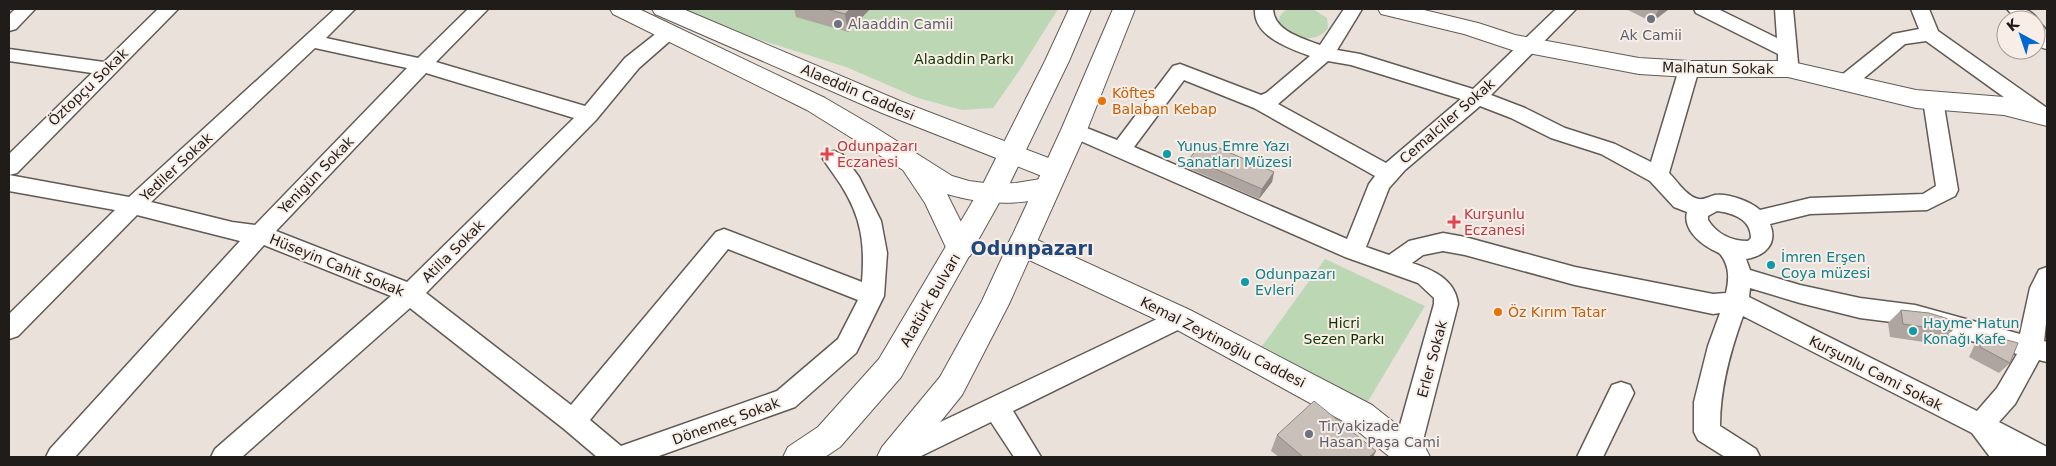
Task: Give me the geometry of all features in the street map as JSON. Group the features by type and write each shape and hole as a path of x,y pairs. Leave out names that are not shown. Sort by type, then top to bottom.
{"main road":[{"name":"Alaeddin Caddesi","path":"621,9 816,104 864,132 943,183 969,191 992,194 1016,193 1051,179"},
{"name":"Alaeddin Caddesi","path":"663,9 891,107 1011,153 1051,179"},
{"name":"Atatürk Bulvarı","path":"799,457 829,437 890,368 992,194 1057,61 1080,9"},
{"path":"894,457 951,386 995,304 1074,130 1124,9"},
{"name":"Malhatun Sokak","path":"1389,9 1470,28 1529,46 1639,66 1689,69 1787,60 1845,83 1916,99 2004,106 2046,117"},
{"path":"909,162 936,198 960,248"},
{"name":"Kemal Zeytinoğlu Caddesi","path":"1022,244 1180,318 1361,415 1407,456"}],"street":[{"path":"9,25 26,9"},
{"name":"Öztopçu Sokak","path":"9,167 169,9"},
{"name":"Yediler Sokak","path":"9,329 133,206 346,9"},
{"name":"Yenigün Sokak","path":"59,457 260,234 422,65 479,9"},
{"path":"1264,9 1266,22 1276,33 1324,54 1353,59 1477,97 1518,113 1558,133 1608,149 1658,175 1682,201 1700,208"},
{"path":"1261,103 1273,98 1324,54 1353,9"},
{"name":"Cemalciler Sokak","path":"1353,251 1380,184 1388,174 1477,97 1566,9"},
{"path":"1704,9 1787,60"},
{"path":"1784,9 1787,60"},
{"path":"1920,9 1930,34 2046,117"},
{"name":"Atilla Sokak","path":"224,457 410,294 589,115 632,63 670,32"},
{"path":"1845,83 1900,38 1930,34"},
{"path":"310,41 422,65 589,115"},
{"path":"9,55 107,69"},
{"path":"1658,175 1689,69"},
{"path":"1121,150 1180,71 1261,103 1388,174"},
{"path":"1756,219 1810,206 1927,202 1947,190 1934,100"},
{"path":"1074,130 1353,251 1392,265 1416,247 1443,242 1465,246 1574,276 1713,304 1736,302"},
{"name":"Dönemeç Sokak","path":"624,457 786,399 847,346 872,296 876,253 870,221 851,183 834,159"},
{"name":"Hüseyin Cahit Sokak","path":"9,183 109,200 232,231 260,234 410,294 468,342 573,421 615,457"},
{"path":"1707,204 1727,204 1743,210 1756,219 1763,234 1762,241 1758,246 1740,250 1730,248 1709,238 1697,222 1697,215 1700,208 1707,204"},
{"path":"573,421 724,238 872,296"},
{"path":"1730,248 1741,276 1736,302 1720,346 1707,402 1707,432 1747,457"},
{"name":"Erler Sokak","path":"1392,265 1426,277 1445,294 1446,304 1407,456"},
{"path":"1741,276 1800,294 1860,308 1915,315 2039,349"},
{"path":"2039,349 2033,325 2042,288 2047,276"},
{"name":"Kurşunlu Cami Sokak","path":"1736,302 1981,425 2005,457"},
{"path":"894,457 1180,318"},
{"path":"2039,349 2031,351 2006,396 1981,425 2042,457"},
{"path":"1590,457 1620,393"},
{"path":"996,407 1028,457"}],"green space":[{"name":"Alaaddin Parkı","path":"678,9 1058,9 993,108 962,110 918,98 846,67 722,28"},
{"path":"1288,9 1313,9 1327,18 1328,28 1320,35 1310,38 1290,34 1279,22 1281,15"},
{"name":"Hicri Sezen Parkı","path":"1325,259 1425,306 1364,408 1260,349"}],"building":[{"path":"826,9 850,9 845,14"},
{"path":"1203,141 1274,172 1262,189 1190,158"},
{"path":"1901,310 1929,313 1952,320 1952,331 1903,324"},
{"path":"1986,334 2018,343 2010,363 1980,347"},
{"path":"1314,401 1376,451 1369,457 1303,457 1277,435"}],"place":[{"name":"Ak Camii","path":"1651,19"},
{"name":"Alaaddin Camii","path":"838,24"},
{"name":"Köftes Balaban Kebap","path":"1102,101"},
{"name":"Odunpazarı Eczanesi","path":"827,154"},
{"name":"Yunus Emre Yazı Sanatları Müzesi","path":"1167,154"},
{"name":"Kurşunlu Eczanesi","path":"1454,222"},
{"name":"İmren Erşen Coya müzesi","path":"1771,265"},
{"name":"Odunpazarı Evleri","path":"1245,282"},
{"name":"Öz Kırım Tatar","path":"1498,312"},
{"name":"Hayme Hatun Konağı Kafe","path":"1913,331"},
{"name":"Tiryakizade Hasan Paşa Cami","path":"1309,434"}],"district":[{"name":"Odunpazarı","path":"1032,248"}]}
